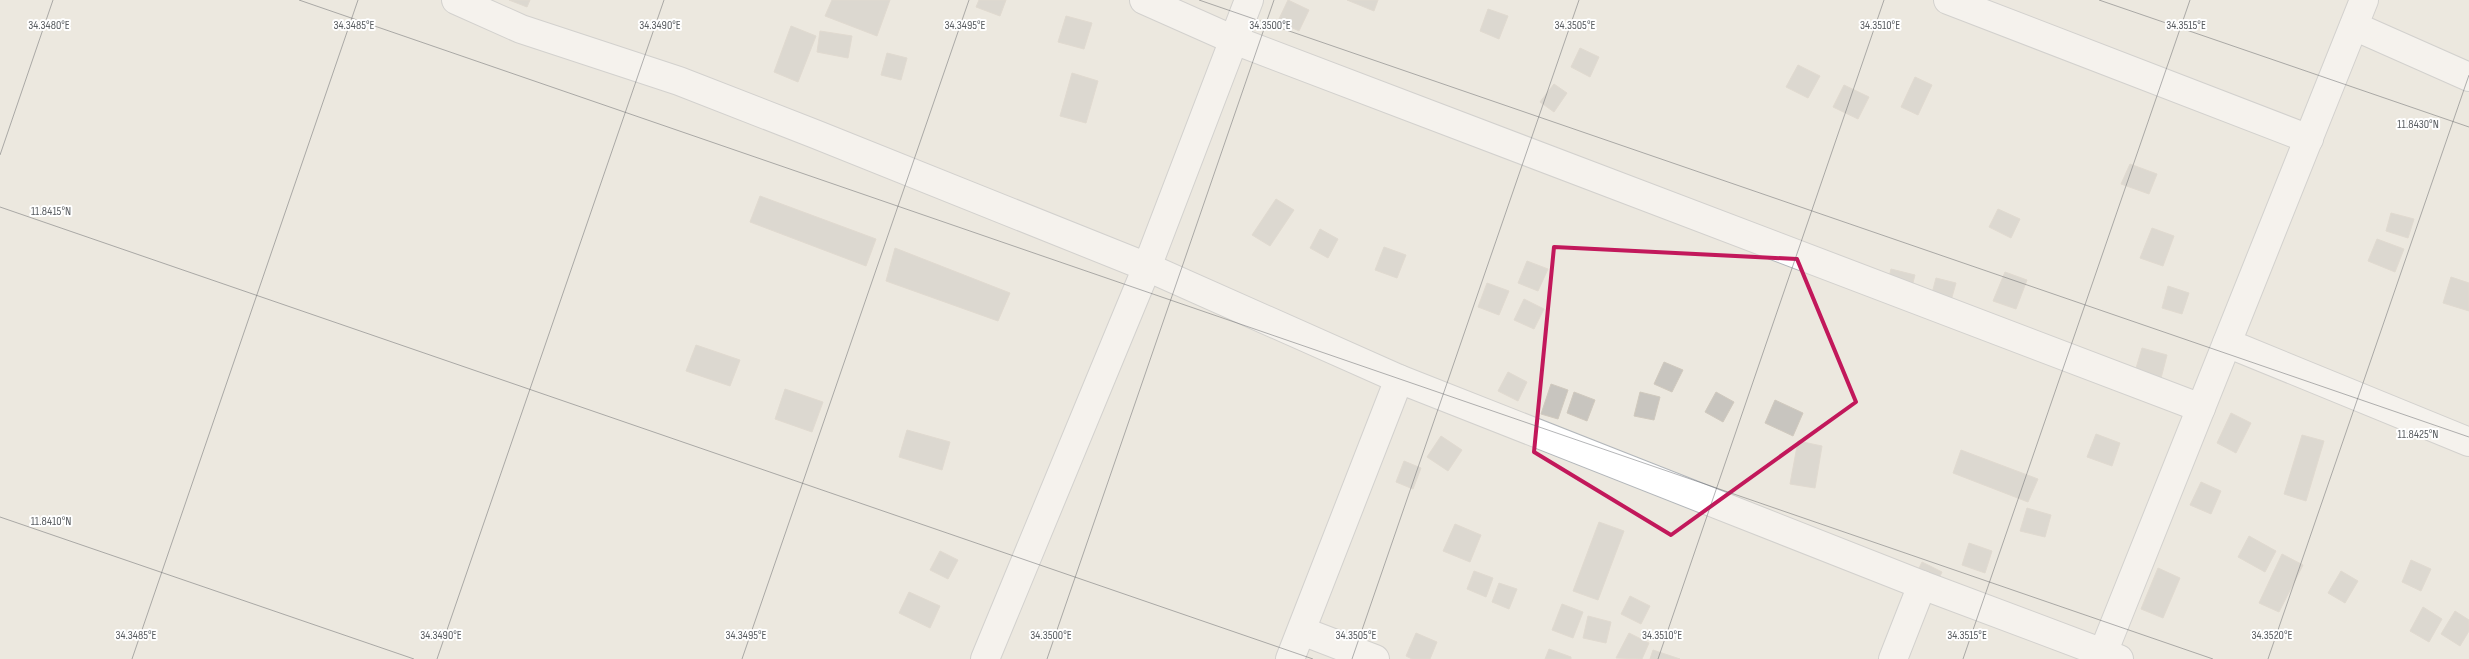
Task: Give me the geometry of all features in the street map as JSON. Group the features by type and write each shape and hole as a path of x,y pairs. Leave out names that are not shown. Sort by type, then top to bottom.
{"street":[{"path":"456,0 521,29 688,84 1148,267 1399,379 1922,585 2111,656 2201,408 2364,0"},
{"path":"1144,0 1234,40 2201,408"},
{"path":"985,659 1148,267 1249,0"},
{"path":"1948,0 2309,139"},
{"path":"2354,26 2469,77"},
{"path":"2227,343 2469,442"},
{"path":"1290,659 1399,379"},
{"path":"1893,659 1922,585"},
{"path":"1302,631 1375,659"}],"highlighted area":[{"path":"1554,247 1797,259 1856,402 1671,535 1534,452"}],"building":[{"path":"509,0 530,0 527,7"},
{"path":"832,0 890,0 877,36 825,16"},
{"path":"979,0 1006,0 1000,16 976,7"},
{"path":"1288,0 1309,10 1299,31 1278,21"},
{"path":"1347,0 1378,0 1374,11"},
{"path":"1488,9 1508,16 1499,39 1480,31"},
{"path":"1066,16 1092,23 1084,49 1058,42"},
{"path":"791,26 816,36 798,82 774,72"},
{"path":"820,31 852,36 848,58 817,52"},
{"path":"1580,48 1599,57 1590,77 1571,67"},
{"path":"887,53 907,58 901,80 881,75"},
{"path":"1798,65 1820,76 1808,98 1786,87"},
{"path":"1072,73 1098,81 1086,123 1060,116"},
{"path":"1915,77 1932,85 1918,115 1901,107"},
{"path":"1554,84 1567,93 1554,112 1540,102"},
{"path":"1844,85 1869,97 1858,119 1833,107"},
{"path":"2130,164 2157,174 2149,194 2121,184"},
{"path":"760,196 876,239 866,266 750,222"},
{"path":"1276,199 1294,210 1270,246 1252,235"},
{"path":"1998,209 2020,219 2011,238 1989,227"},
{"path":"2391,213 2414,219 2408,238 2386,231"},
{"path":"2152,228 2174,236 2163,266 2140,258"},
{"path":"1320,229 1338,239 1328,258 1310,248"},
{"path":"2377,239 2404,249 2395,272 2368,261"},
{"path":"1384,247 1406,255 1397,278 1375,270"},
{"path":"895,248 1010,293 998,321 886,281"},
{"path":"1527,261 1548,269 1538,291 1518,283"},
{"path":"1891,269 1915,275 1910,294 1886,289"},
{"path":"2005,272 2027,280 2016,309 1993,301"},
{"path":"2451,277 2469,283 2469,311 2443,303"},
{"path":"1936,278 1956,283 1948,311 1929,305"},
{"path":"1487,283 1509,291 1499,315 1478,307"},
{"path":"2168,286 2189,293 2182,314 2162,308"},
{"path":"1524,299 1544,309 1534,329 1514,320"},
{"path":"696,345 740,360 730,386 686,371"},
{"path":"2142,348 2167,355 2160,382 2134,375"},
{"path":"1664,362 1683,370 1672,392 1654,384"},
{"path":"1508,372 1527,382 1518,401 1498,391"},
{"path":"1551,384 1568,390 1558,419 1541,414"},
{"path":"785,389 823,402 812,432 775,419"},
{"path":"1574,392 1595,400 1587,421 1567,413"},
{"path":"1640,392 1660,397 1654,420 1634,416"},
{"path":"1716,392 1734,402 1723,422 1705,412"},
{"path":"1775,400 1803,413 1793,436 1765,423"},
{"path":"2231,413 2251,423 2236,453 2217,443"},
{"path":"907,430 950,442 942,470 899,457"},
{"path":"2096,434 2120,443 2112,466 2087,457"},
{"path":"2302,435 2324,441 2306,501 2284,494"},
{"path":"1441,436 1462,450 1448,471 1427,457"},
{"path":"1798,441 1822,446 1815,488 1790,484"},
{"path":"1961,450 2038,479 2028,502 1953,473"},
{"path":"1404,461 1421,468 1413,489 1396,482"},
{"path":"2201,482 2221,491 2211,514 2190,505"},
{"path":"2027,508 2051,515 2045,537 2020,531"},
{"path":"1599,522 1624,531 1598,600 1573,591"},
{"path":"1455,524 1481,535 1470,562 1443,551"},
{"path":"2249,536 2276,551 2265,572 2238,557"},
{"path":"1969,543 1992,551 1985,573 1962,565"},
{"path":"940,551 958,560 948,579 930,570"},
{"path":"2282,554 2303,565 2279,612 2259,603"},
{"path":"2411,560 2431,569 2421,591 2402,582"},
{"path":"1922,562 1942,572 1931,595 1911,585"},
{"path":"2158,568 2180,578 2163,618 2141,609"},
{"path":"1474,571 1493,578 1486,597 1467,589"},
{"path":"2341,571 2358,581 2345,603 2328,593"},
{"path":"1499,583 1517,589 1509,609 1492,602"},
{"path":"909,592 940,606 930,628 899,613"},
{"path":"1630,596 1650,606 1641,624 1621,614"},
{"path":"1562,604 1583,612 1573,638 1552,630"},
{"path":"2423,607 2442,619 2429,642 2410,631"},
{"path":"2455,611 2469,620 2469,631 2460,646 2441,634"},
{"path":"1588,616 1611,622 1606,643 1583,638"},
{"path":"1416,633 1437,642 1430,659 1412,659 1406,656"},
{"path":"1629,633 1649,643 1642,659 1616,658"},
{"path":"1549,649 1571,657 1571,659 1545,659"},
{"path":"1653,650 1680,659 1650,659"}]}
